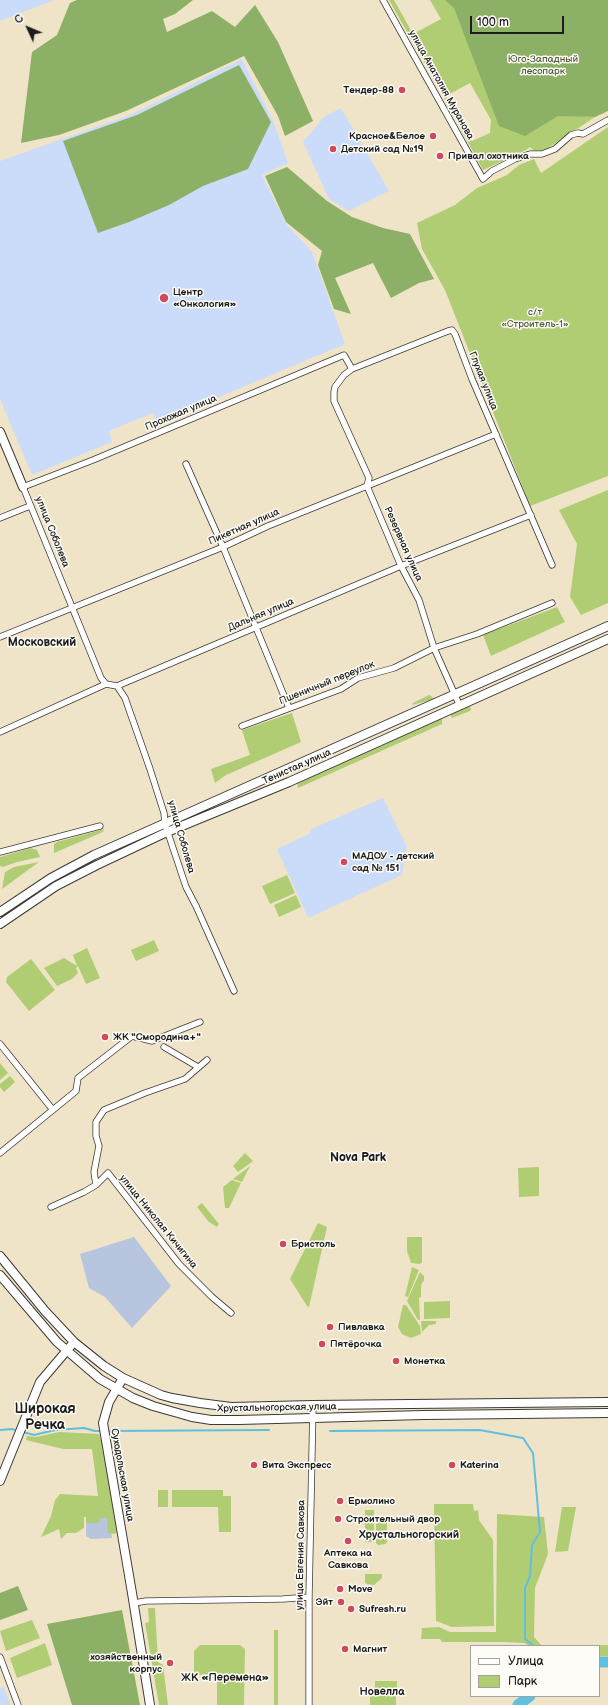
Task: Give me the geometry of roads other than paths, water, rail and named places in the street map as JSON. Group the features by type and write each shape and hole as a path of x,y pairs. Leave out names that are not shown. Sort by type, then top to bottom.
{"main road":[{"name":"улица Соболева","path":"0,432 23,487"},
{"name":"Тенистая улица","path":"0,924 56,886 166,828 608,626"},
{"name":"Тенистая улица","path":"0,912 51,878 94,856 289,782 459,704 608,639"},
{"path":"0,1256 45,1311 74,1342 104,1366 123,1378"},
{"name":"Хрустальногорская улица","path":"0,1275 41,1325 66,1351 100,1379 133,1398 153,1406 198,1418 239,1420 608,1413"},
{"path":"0,1481 40,1382 74,1342"},
{"name":"Хрустальногорская улица","path":"123,1378 161,1395 200,1403 231,1407 608,1402"},
{"name":"Суходольская улица","path":"123,1378 109,1402 103,1423 150,1705"},
{"path":"496,1403 500,1410 496,1414"},
{"path":"554,1414 550,1408 556,1403"}],"street":[{"name":"улица Анатолия Муранова","path":"383,0 483,179 492,171 515,159 530,154 542,154 555,149 571,135 578,133 583,134 608,120"},
{"name":"Глухая улица","path":"334,392 339,381 352,369 448,330 452,330 552,565"},
{"name":"Прохожая улица","path":"23,487 93,460 344,355 352,369"},
{"name":"Резервная улица","path":"334,392 334,400 369,478 367,486 401,566 419,600 434,648 459,704"},
{"name":"Пикетная улица","path":"0,637 223,547 268,526 496,434"},
{"path":"186,464 223,547 289,708"},
{"name":"улица Соболева","path":"23,487 102,678 106,684"},
{"path":"0,518 30,506"},
{"name":"Дальняя улица","path":"117,686 401,566 531,515"},
{"name":"Пшеничный переулок","path":"242,726 341,689 358,678 394,668 434,648 477,634 552,603"},
{"path":"0,732 106,684 117,686"},
{"name":"улица Соболева","path":"117,686 125,698 150,769 164,813 166,828 186,887 234,991"},
{"path":"0,852 100,826"},
{"path":"0,1153 76,1091 78,1078 132,1036 152,1041 200,1022"},
{"path":"0,1044 53,1110"},
{"path":"164,1047 198,1067"},
{"path":"51,1207 96,1185 94,1172 99,1146 96,1136 96,1122 104,1110 145,1093 185,1079 207,1060"},
{"name":"улица Николая Кичигина","path":"96,1185 108,1173 179,1264 212,1297 231,1313"},
{"name":"улица Евгения Савкова","path":"309,1705 309,1597 313,1405"},
{"path":"134,1603 146,1601 276,1600 309,1597"},
{"path":"0,1657 18,1705"}],"waterway":[{"path":"23,1432 34,1435 55,1430 84,1428 95,1431 103,1431"},
{"path":"0,1430 12,1429 19,1431"},
{"path":"107,1431 269,1430"},
{"path":"330,1431 480,1430 523,1438 533,1453 540,1532 532,1545 530,1576 525,1588 525,1639 533,1645"},
{"path":"600,1662 608,1662"},
{"path":"518,1705 529,1697"}],"place":[{"name":"Тендер-88","path":"402,90"},
{"name":"Красное&Белое","path":"433,136"},
{"name":"Детский сад №19","path":"333,149"},
{"name":"Привал охотника","path":"440,156"},
{"name":"Центр «Онкология»","path":"164,298"},
{"name":"МАДОУ - детский сад № 151","path":"344,862"},
{"name":"ЖК \"Смородина+\"","path":"105,1037"},
{"name":"Бристоль","path":"283,1244"},
{"name":"Пивлавка","path":"330,1327"},
{"name":"Пятёрочка","path":"322,1344"},
{"name":"Монетка","path":"396,1361"},
{"name":"Вита Экспресс","path":"254,1465"},
{"name":"Katerina","path":"452,1465"},
{"name":"Ермолино","path":"340,1501"},
{"name":"Строительный двор","path":"338,1519"},
{"name":"Аптека на Савкова","path":"348,1541"},
{"name":"Move","path":"340,1589"},
{"name":"Эйт","path":"341,1602"},
{"name":"Sufresh.ru","path":"351,1609"},
{"name":"Магнит","path":"345,1649"},
{"name":"хозяйственный корпус","path":"170,1663"}],"district":[{"name":"Московский","path":"42,643"},
{"name":"Nova Park","path":"358,1158"},
{"name":"Широкая Речка","path":"45,1418"},
{"name":"Хрустальногорский","path":"409,1535"},
{"name":"ЖК «Перемена»","path":"225,1678"},
{"name":"Новелла","path":"382,1692"}],"park label":[{"name":"Юго-Западный лесопарк","path":"543,64"},
{"name":"с/т «Строитель-1»","path":"535,318"}]}
